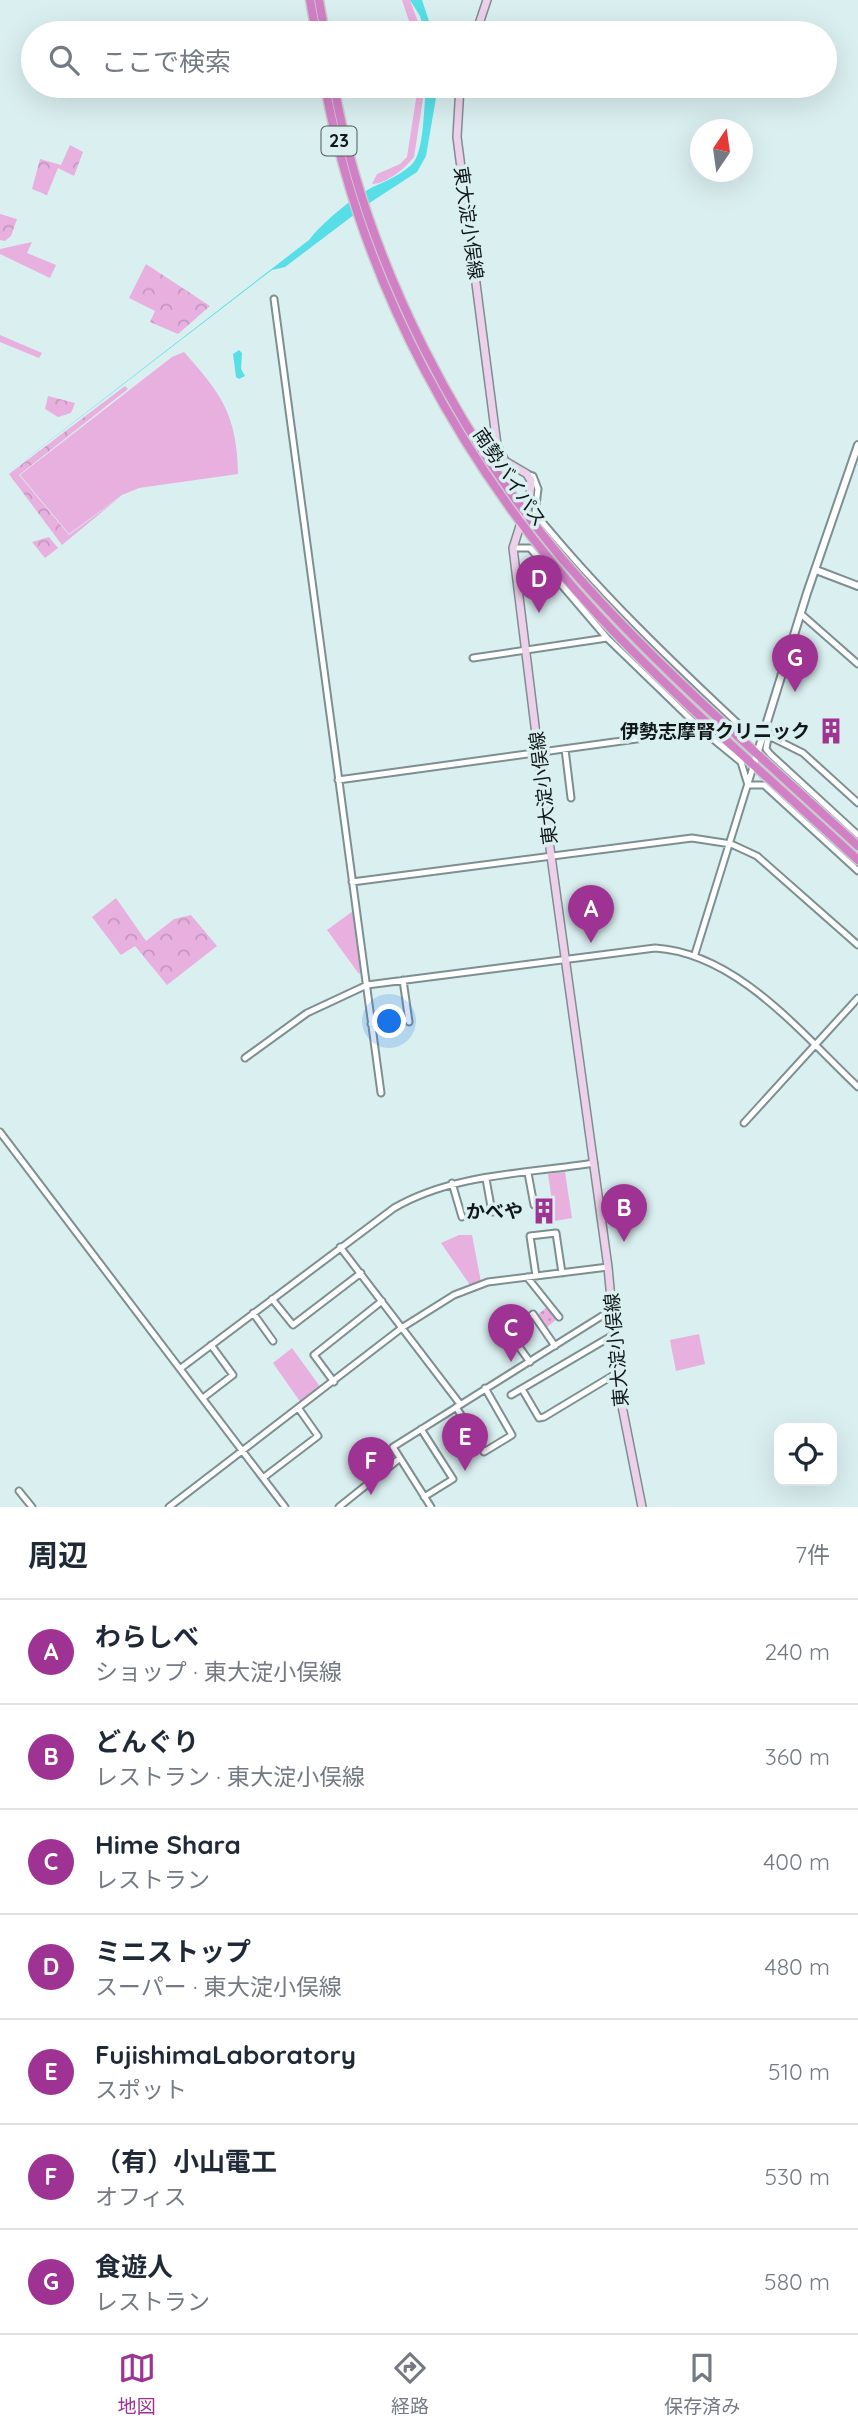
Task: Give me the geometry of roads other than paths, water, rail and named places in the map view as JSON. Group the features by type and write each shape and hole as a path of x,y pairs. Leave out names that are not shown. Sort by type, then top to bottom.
{"highway":[{"path":"310,0 314,21"},
{"path":"319,0 323,21"},
{"name":"南勢バイパス","path":"329,98 358,193 368,208 393,278 435,368 525,511 608,609 858,846"},
{"name":"南勢バイパス","path":"337,98 358,193 360,214 397,311 435,387 476,458 521,524 601,618 858,860"}],"main road":[{"path":"480,21 487,0"},
{"name":"東大淀小俣線","path":"459,98 457,137 497,445 505,461 527,474 532,487 513,548 551,856 608,1267 622,1417 642,1507"}],"street":[{"path":"274,299 381,1093"},
{"path":"695,954 801,614 858,445"},
{"path":"527,474 533,476 537,484 536,513 628,620 747,732 766,727"},
{"path":"513,548 530,548 607,638 702,730 745,767 744,780 748,785"},
{"path":"816,570 858,586"},
{"path":"801,614 858,664"},
{"path":"473,657 607,638"},
{"path":"766,727 769,736 766,749 770,754 858,835"},
{"path":"338,780 702,730"},
{"path":"769,736 803,753 858,803"},
{"path":"565,749 571,798"},
{"path":"748,785 764,785 858,871"},
{"path":"352,882 692,838 731,844 767,863 858,945"},
{"path":"245,1058 300,1017 367,985 655,948 681,949 726,969 747,984 858,1087"},
{"path":"372,1024 409,1020 403,980"},
{"path":"744,1123 858,999"},
{"path":"0,1132 285,1507"},
{"path":"181,1368 406,1200 452,1183 594,1163"},
{"path":"528,1173 534,1205"},
{"path":"486,1179 492,1212 503,1210"},
{"path":"452,1183 462,1217"},
{"path":"536,1276 530,1236 556,1233 562,1273"},
{"path":"340,1247 403,1327 458,1406 484,1452 512,1435 485,1388"},
{"path":"169,1507 179,1504 242,1451 403,1327 439,1304 471,1288 527,1277 608,1267"},
{"path":"272,1298 293,1325 360,1273"},
{"path":"527,1277 559,1317"},
{"path":"334,1382 314,1355 382,1301"},
{"path":"431,1507 393,1447 613,1308"},
{"path":"253,1313 273,1341"},
{"path":"530,1362 509,1333 533,1314 555,1346"},
{"path":"511,1395 615,1334"},
{"path":"203,1398 233,1375 211,1345"},
{"path":"522,1389 539,1418 617,1373"},
{"path":"263,1478 318,1436 299,1409"},
{"path":"421,1429 453,1479 424,1497"},
{"path":"339,1507 400,1459"},
{"path":"19,1491 32,1507"}],"water":[{"path":"410,0 422,0 429,21 421,21"},
{"path":"425,98 436,98 426,156 417,172 371,202 285,267 272,270 0,479 309,240 347,204 412,164 418,154"},
{"path":"239,350 242,353 241,369 245,376 239,379 236,377 233,354"}],"place":[{"name":"ミニストップ","path":"539,613"},
{"name":"食遊人","path":"795,692"},
{"name":"伊勢志摩腎クリニック","path":"831,731"},
{"name":"わらしべ","path":"591,943"},
{"name":"かべや","path":"544,1211"},
{"name":"どんぐり","path":"624,1242"},
{"name":"Hime Shara","path":"511,1362"},
{"name":"FujishimaLaboratory","path":"465,1471"},
{"name":"（有）小山電工","path":"371,1495"}]}
